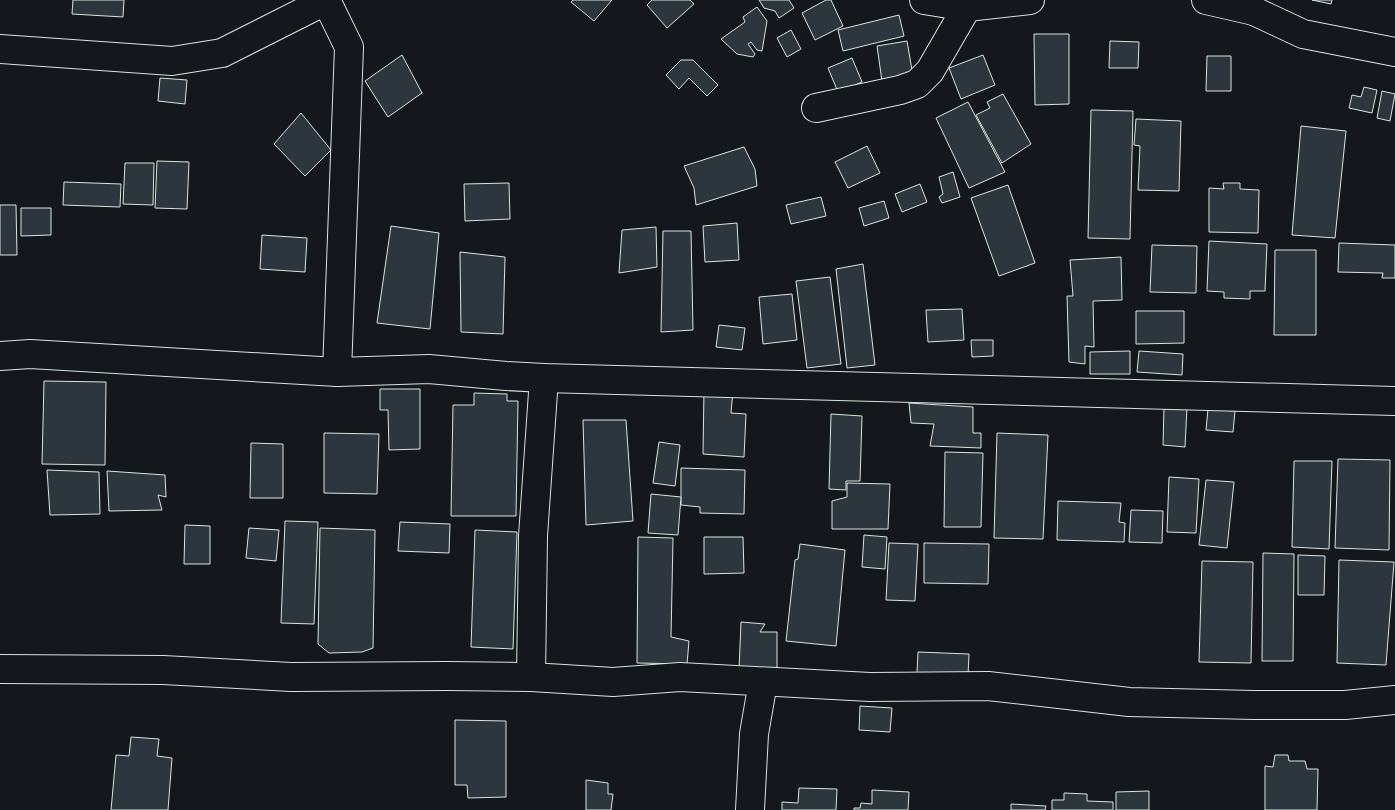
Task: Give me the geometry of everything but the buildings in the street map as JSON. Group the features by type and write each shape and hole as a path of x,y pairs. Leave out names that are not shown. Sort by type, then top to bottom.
{"street":[{"path":"0,49 172,61 222,52 326,0 349,47 337,372"},
{"path":"924,0 967,7 1030,0"},
{"path":"1206,0 1250,5 1303,34 1395,52"},
{"path":"816,108 900,90 917,84 930,71 967,7"},
{"path":"0,356 30,354 337,372 429,369 544,378 1395,401"},
{"path":"531,677 533,536 544,378"},
{"path":"0,669 163,670 291,677 531,677 613,682 680,678 870,687 988,686 1129,702 1345,705 1395,700"},
{"path":"750,810 754,734 763,682"}]}
